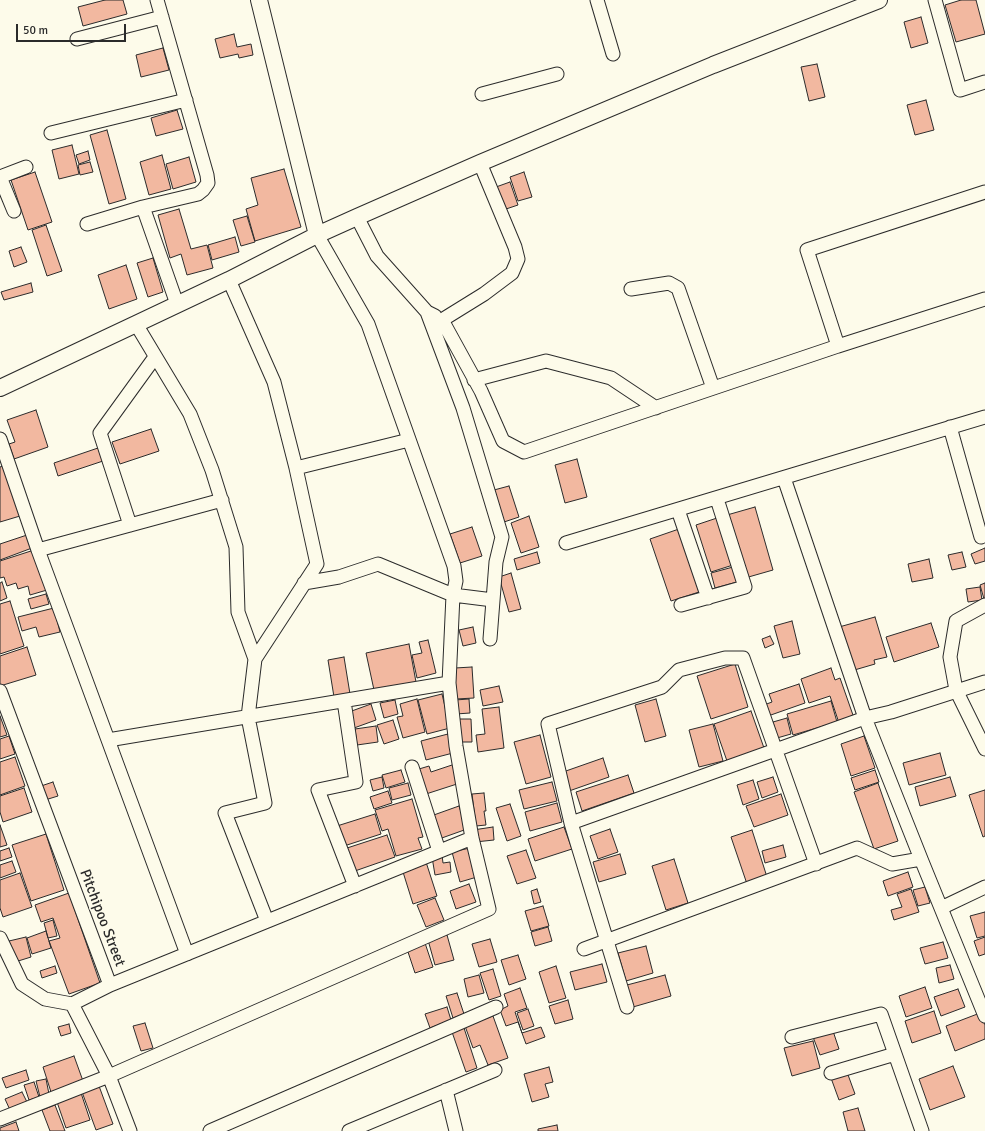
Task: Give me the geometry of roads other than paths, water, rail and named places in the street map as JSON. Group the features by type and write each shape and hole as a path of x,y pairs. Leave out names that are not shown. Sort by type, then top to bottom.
{"street":[{"path":"87,224 143,207 198,194 208,183 157,0"},
{"path":"0,1119 109,1076 489,909 472,838 456,746 449,683 453,595 456,581 454,566 368,324 317,235 259,0"},
{"path":"597,0 613,54"},
{"path":"0,388 229,280 317,235 357,217 480,163 713,65 879,0"},
{"path":"935,0 960,90 985,82"},
{"path":"76,39 162,17"},
{"path":"482,94 558,74"},
{"path":"51,133 186,100"},
{"path":"442,320 484,294 512,273 518,258 516,247 480,163"},
{"path":"14,211 0,177 26,167"},
{"path":"838,346 807,250 985,192"},
{"path":"143,207 177,304"},
{"path":"357,217 377,256 428,312 442,320 474,380 503,441 524,452 838,346 985,299"},
{"path":"229,280 274,382 296,468 317,564 255,659 248,717 265,803 225,813 267,922"},
{"path":"631,290 670,283 678,288 713,388"},
{"path":"428,312 463,408 502,537 496,562 490,639"},
{"path":"136,324 190,414 212,470 236,547 238,612 255,659"},
{"path":"130,525 100,433 155,357"},
{"path":"474,380 546,361 611,378 656,408"},
{"path":"566,543 717,499 985,417"},
{"path":"950,427 981,537"},
{"path":"0,439 38,550 187,954"},
{"path":"296,468 408,440"},
{"path":"784,478 865,718 985,1016"},
{"path":"681,605 745,587 717,499"},
{"path":"38,550 222,500"},
{"path":"678,510 708,598"},
{"path":"304,583 338,577 378,564 453,595 493,600"},
{"path":"985,605 956,621 950,657 956,690 985,749"},
{"path":"628,1007 606,941 571,823 548,724 662,687 679,670 725,658 743,658 816,864"},
{"path":"571,823 865,718 891,712 985,682"},
{"path":"108,740 449,683"},
{"name":"Pitchipoo Street","path":"0,691 110,986 72,1004"},
{"path":"344,701 356,782 318,790 354,886"},
{"path":"412,767 439,851"},
{"path":"110,986 472,838"},
{"path":"584,949 857,848 892,864 921,859"},
{"path":"941,908 985,887"},
{"path":"0,938 22,984 45,999 72,1004 109,1076 130,1131"},
{"path":"210,1131 496,1007"},
{"path":"792,1037 881,1014 922,1131"},
{"path":"831,1073 895,1054"},
{"path":"349,1131 495,1070"},
{"path":"446,1090 456,1131"}]}
